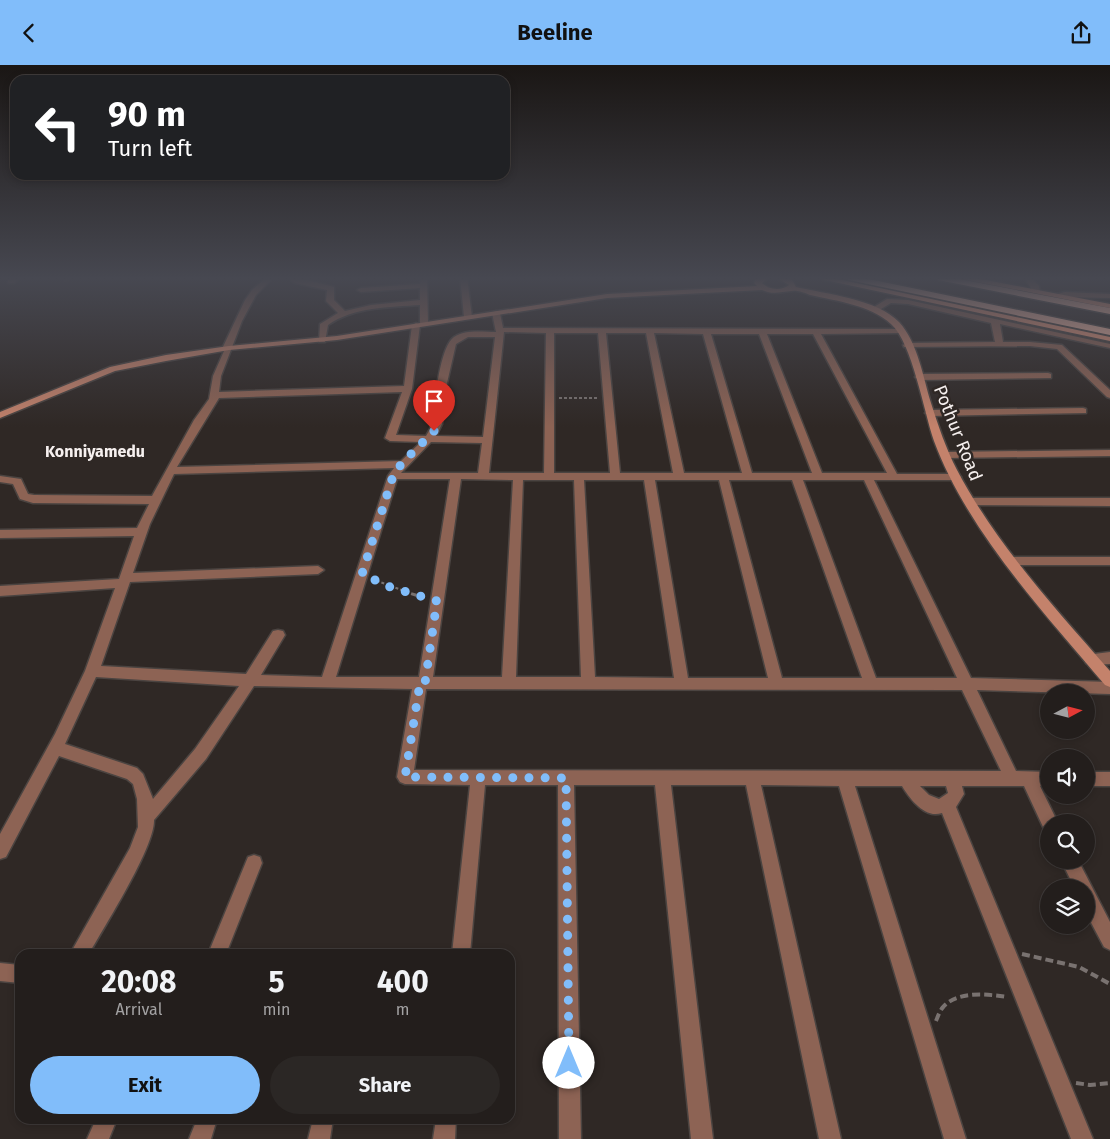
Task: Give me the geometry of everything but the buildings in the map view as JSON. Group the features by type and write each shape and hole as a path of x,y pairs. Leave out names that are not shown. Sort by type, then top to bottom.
{"highway":[{"path":"1087,327 1110,332"}],"main road":[{"path":"1054,327 1110,339"}],"street":[{"path":"0,851 55,748 92,671 141,532 155,500 215,395 217,376 237,327"},
{"path":"322,340 324,327"},
{"name":"Pothur Road","path":"0,415 113,369 227,348 322,340 406,327"},
{"path":"420,327 408,389 390,438 428,440 487,439"},
{"path":"483,476 500,332 499,327"},
{"name":"Pothur Road","path":"897,327 907,345 946,455 970,502 1012,561 1110,681"},
{"path":"995,327 999,344"},
{"path":"1025,327 1110,346"},
{"path":"327,683 393,476 402,463 428,440 439,420 440,397 452,343 456,338 462,335 550,330 901,331"},
{"path":"549,476 550,330"},
{"path":"602,331 615,476"},
{"path":"650,331 679,476"},
{"path":"706,331 748,476"},
{"path":"762,332 818,476"},
{"path":"816,332 894,477"},
{"path":"1059,347 1060,335"},
{"path":"907,345 1030,343 1059,347 1110,395"},
{"path":"919,377 1048,376"},
{"path":"215,395 408,389"},
{"path":"930,413 1083,411"},
{"path":"946,455 1110,453"},
{"path":"171,471 402,463"},
{"path":"393,476 956,477"},
{"path":"456,476 437,601 405,777 1040,779"},
{"path":"509,683 518,476"},
{"path":"579,476 588,684"},
{"path":"649,476 682,684"},
{"path":"723,476 777,684"},
{"path":"796,476 871,684"},
{"path":"867,476 1012,779"},
{"path":"0,479 17,481 24,496 33,499 155,500"},
{"path":"970,502 1110,502"},
{"path":"0,534 141,532"},
{"path":"1012,561 1110,561"},
{"path":"0,591 124,581 318,570"},
{"path":"146,818 171,793 188,770 250,681 278,635"},
{"path":"1091,659 1110,658"},
{"path":"92,671 250,681 327,683 966,684 1110,688"},
{"path":"55,748 132,773 138,779 145,799 146,827 136,853 82,949"},
{"path":"461,949 478,778"},
{"path":"566,778 570,1139"},
{"path":"662,778 702,1139"},
{"path":"752,779 830,1139"},
{"path":"845,779 955,1139"},
{"path":"907,779 915,794 922,801 939,807 947,805 956,794 952,779"},
{"path":"1028,779 1046,814"},
{"path":"1095,779 1110,779"},
{"path":"947,805 1082,1139"},
{"path":"218,949 254,863"},
{"path":"1095,912 1110,941"},
{"path":"0,972 15,974"},
{"path":"98,1139 105,1124"},
{"path":"200,1139 205,1124"},
{"path":"319,1139 322,1124"},
{"path":"444,1139 446,1124"}],"path":[{"path":"550,397 608,398"},
{"path":"362,574 390,587 437,601"},
{"path":"1006,951 1047,958 1083,968 1110,984"},
{"path":"926,1042 944,1006 965,997 990,995 1026,999"},
{"path":"1059,1082 1090,1085 1110,1083"}],"district":[{"name":"Konniyamedu","path":"95,451"}],"route":[{"path":"434,431 428,440 402,463 393,476 362,574 406,593 437,601 425,683 420,683 405,777 566,778 569,1063"}]}
